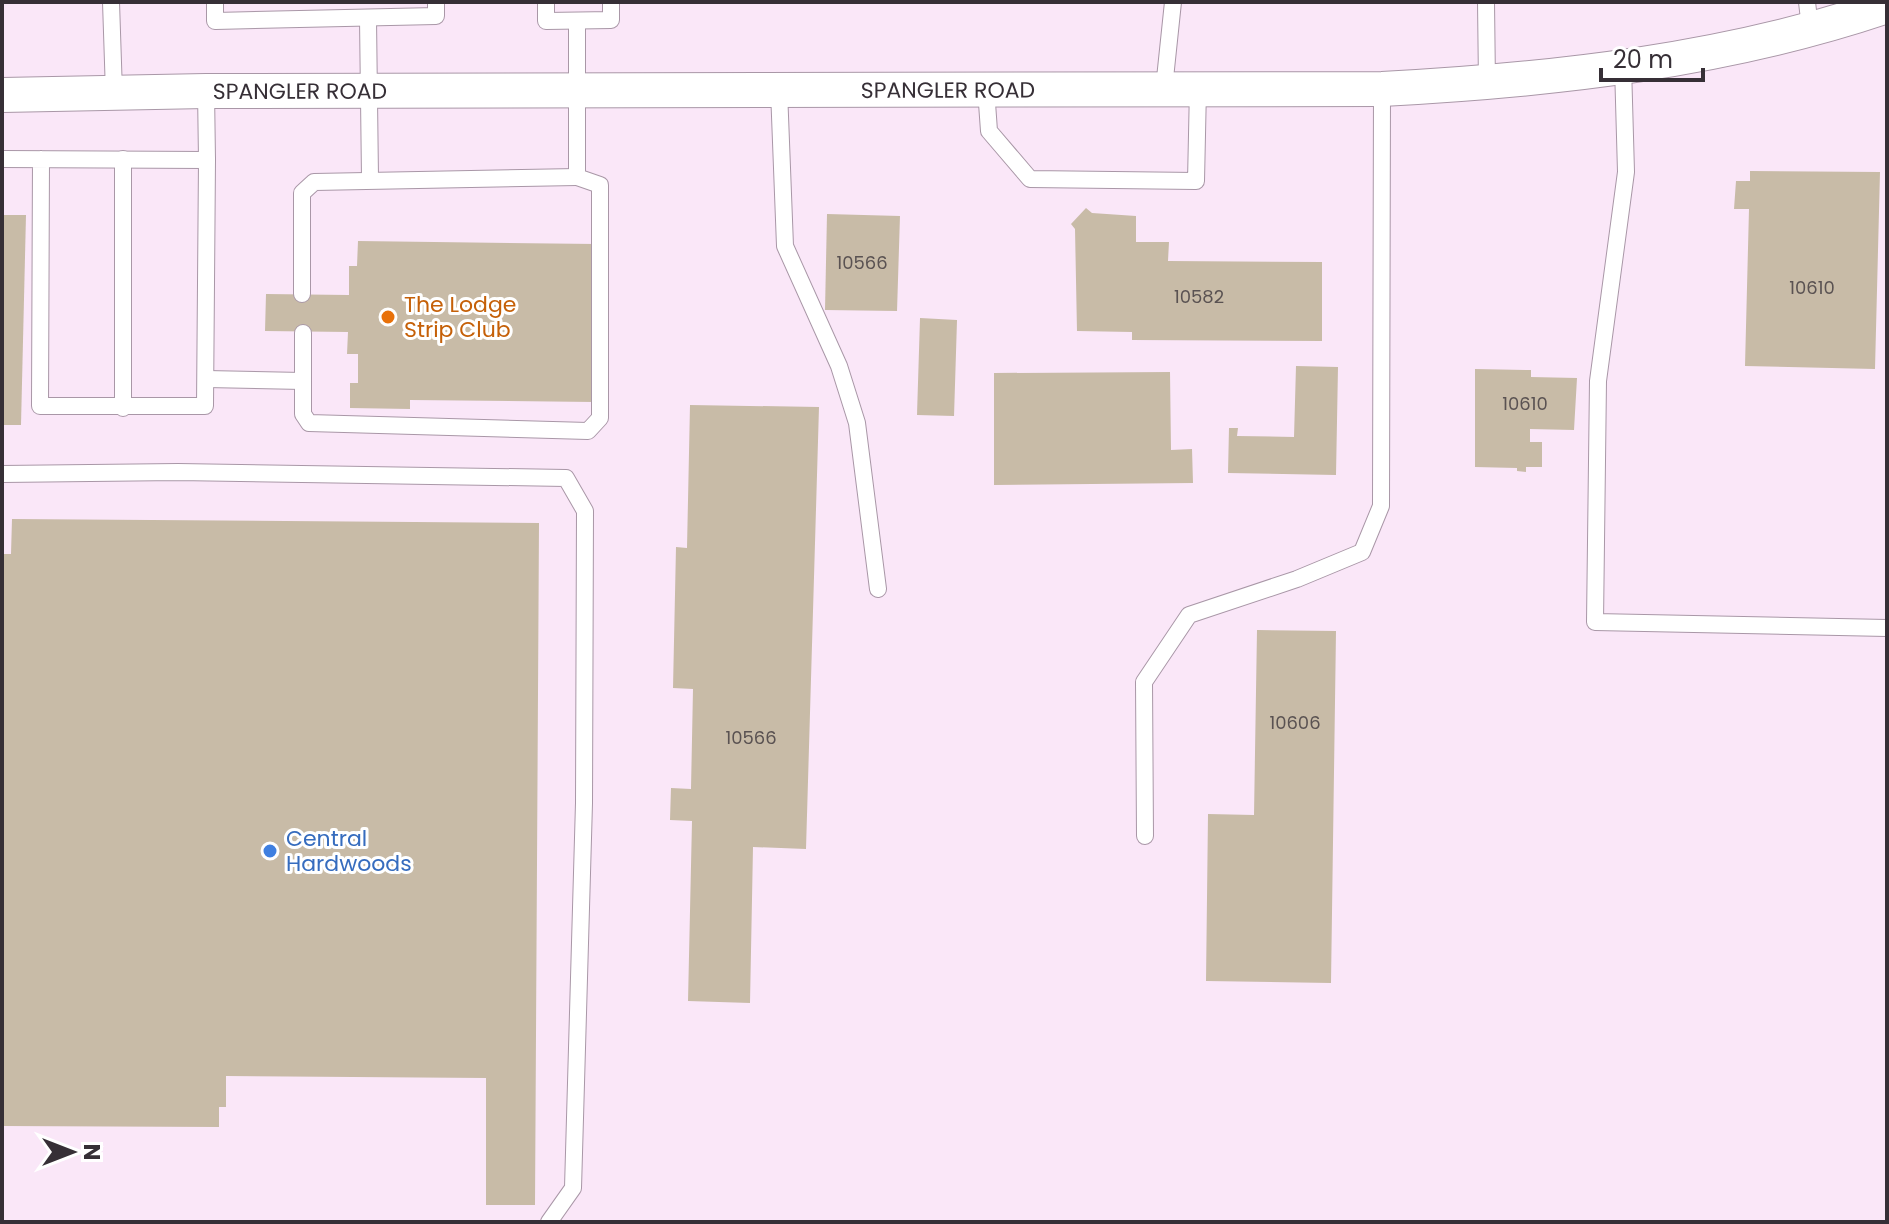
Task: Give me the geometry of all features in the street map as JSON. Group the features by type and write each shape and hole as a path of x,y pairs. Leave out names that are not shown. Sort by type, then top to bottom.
{"street":[{"name":"SPANGLER ROAD","path":"2,95 206,91 578,93 1382,89 1487,84 1737,49 1808,15 1887,6"}],"lane":[{"path":"111,2 114,93"},
{"path":"215,2 215,21 334,10 368,19 436,16 436,2"},
{"path":"546,2 546,21 611,20 611,2"},
{"path":"1164,88 1173,2"},
{"path":"1486,2 1487,84"},
{"path":"368,19 370,178"},
{"path":"577,21 577,177"},
{"path":"1623,66 1626,172 1598,381 1595,622 1887,628"},
{"path":"986,89 989,131 1030,179 1196,181 1198,88"},
{"path":"1145,836 1144,682 1189,615 1297,579 1362,552 1381,506 1382,89"},
{"path":"779,90 785,246 839,366 857,423 878,589"},
{"path":"41,159 40,406 205,406 206,91"},
{"path":"2,159 207,160"},
{"path":"123,159 123,408"},
{"path":"302,294 302,193 314,182 370,178 577,177 600,185 600,418 588,431 309,423 303,414 303,333"},
{"path":"206,379 303,381"},
{"path":"2,474 178,472 566,478 585,511 584,803 573,1188 549,1222"}],"building":[{"path":"1750,171 1880,172 1875,369 1745,366 1749,209 1734,209 1736,181 1750,181"},
{"path":"1086,208 1092,213 1136,216 1136,242 1169,242 1168,261 1322,262 1322,341 1132,340 1132,332 1077,331 1075,229 1071,224"},
{"path":"827,214 900,216 897,311 825,310"},
{"path":"2,215 26,215 21,425 2,425"},
{"path":"358,241 596,244 594,402 410,400 410,409 350,408 350,383 358,383 358,354 347,354 348,332 265,331 266,294 349,295 349,266 357,266"},
{"path":"920,318 957,320 954,416 917,415"},
{"path":"1296,366 1338,367 1336,475 1228,473 1229,428 1238,428 1237,436 1294,437"},
{"path":"1475,369 1531,370 1531,377 1577,378 1574,430 1530,429 1530,442 1542,442 1542,467 1526,467 1526,472 1517,471 1517,468 1475,467"},
{"path":"1170,372 1171,450 1192,449 1193,483 994,485 994,373"},
{"path":"690,405 819,407 806,849 753,847 750,1003 688,1001 692,821 670,820 671,788 691,789 693,689 673,688 676,547 687,548"},
{"name":"Central Hardwoods","path":"12,519 539,523 535,1205 486,1205 486,1078 226,1076 226,1107 219,1107 219,1127 2,1126 3,554 11,554"},
{"path":"1257,630 1336,631 1331,983 1206,981 1208,814 1254,815"}],"place":[{"name":"The Lodge Strip Club","path":"388,317"},
{"name":"Central Hardwoods","path":"270,851"}]}
